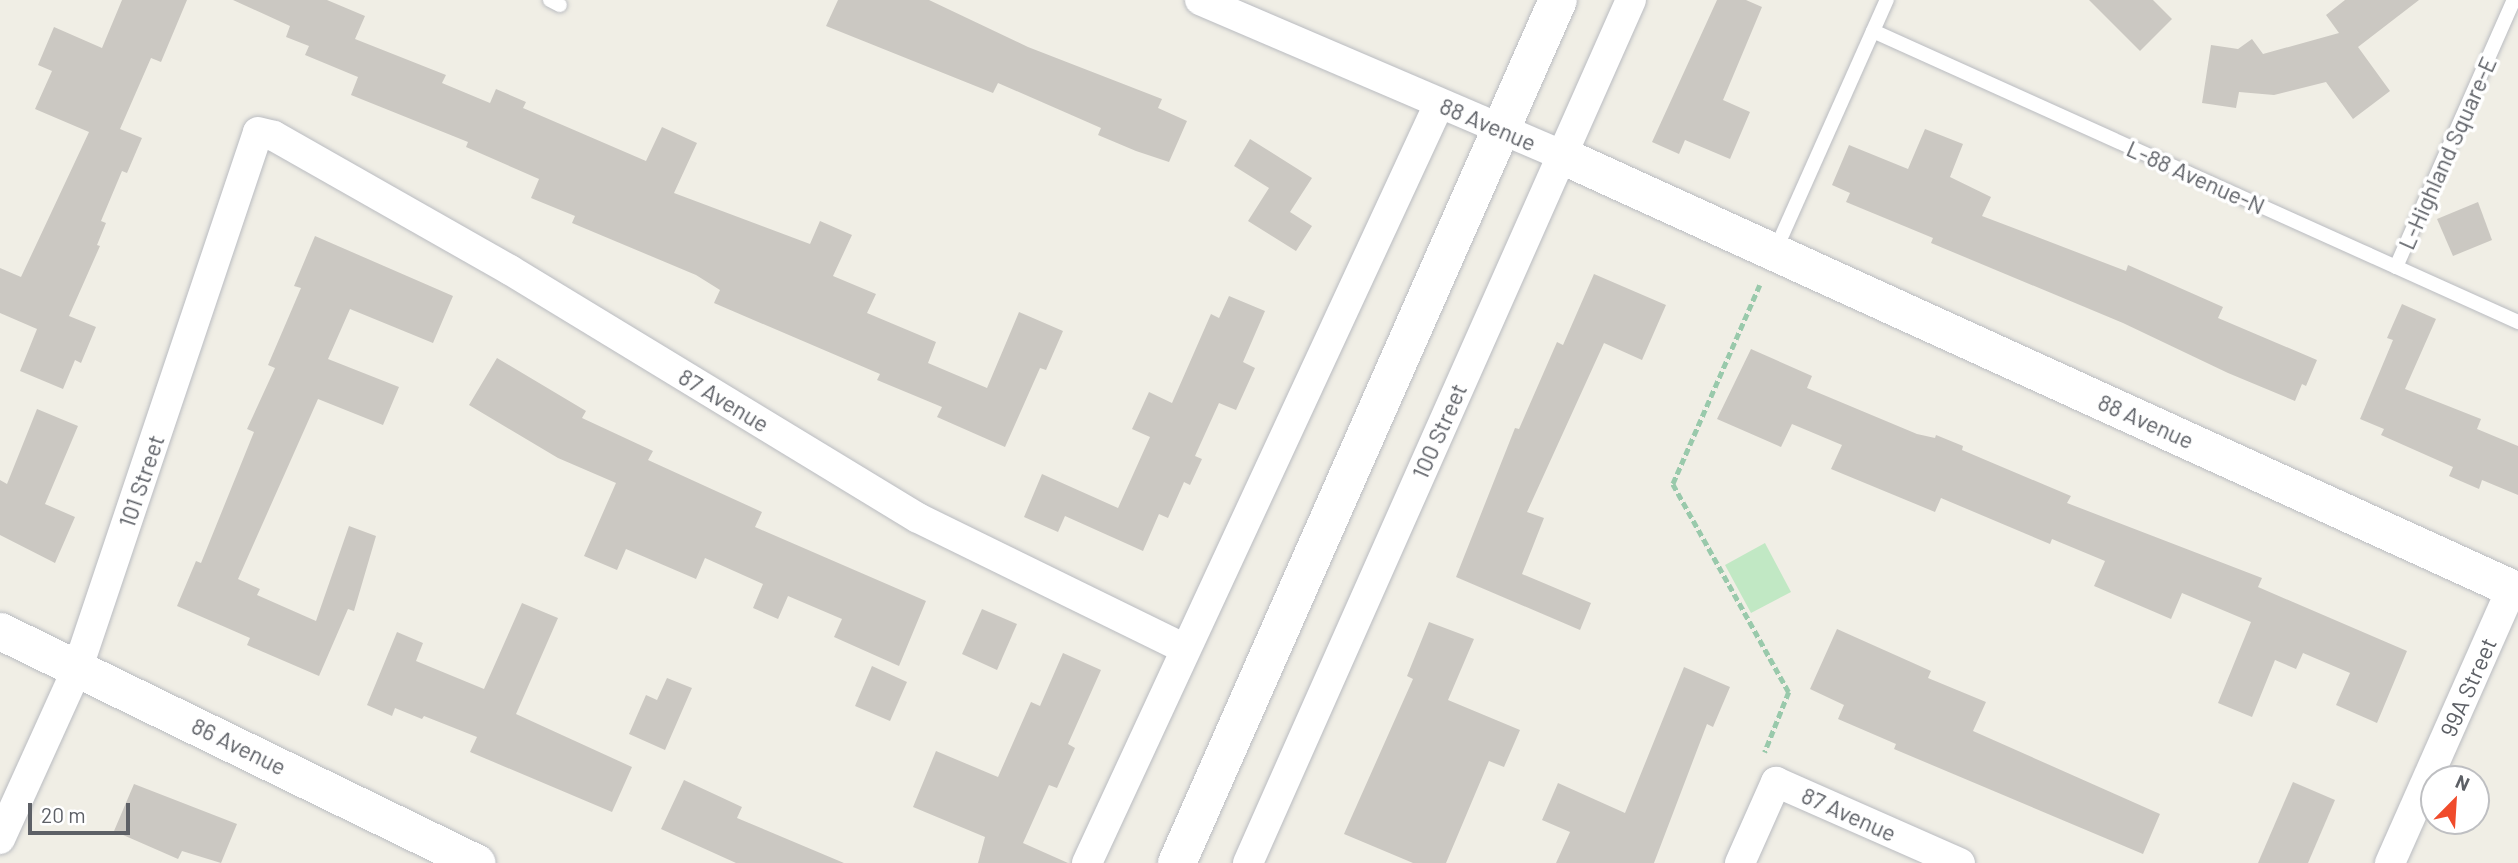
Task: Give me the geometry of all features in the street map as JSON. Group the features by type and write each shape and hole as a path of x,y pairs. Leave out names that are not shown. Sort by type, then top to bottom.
{"main road":[{"path":"1177,863 1559,0"}],"street":[{"name":"88 Avenue","path":"1200,0 1561,155 2515,589"},
{"name":"100 Street","path":"1248,863 1631,0"},
{"path":"1087,863 1183,648 1438,104"},
{"name":"101 Street","path":"0,839 78,667 258,132 274,136"},
{"name":"87 Avenue","path":"274,136 510,270 918,518 1183,648"},
{"name":"99A Street","path":"2390,863 2515,589"},
{"name":"86 Avenue","path":"0,631 477,863"},
{"path":"1740,863 1776,782"},
{"name":"87 Avenue","path":"1776,782 1960,863"}],"lane":[{"path":"1774,252 1887,0"},
{"name":"L-Highland Square-E","path":"2396,267 2514,0"},
{"name":"L-88 Avenue-N","path":"1873,31 2518,322"}],"path":[{"path":"1774,252 1673,484 1789,692 1761,764 1776,782"}],"green space":[{"path":"1765,543 1791,592 1751,613 1725,565"}],"building":[{"path":"122,0 187,0 161,62 151,58 120,129 142,138 127,173 122,171 101,221 106,223 97,245 100,246 69,316 96,327 81,363 75,360 63,389 20,371 37,329 0,313 0,268 21,277 89,132 35,109 52,71 38,65 54,27 102,48"},
{"path":"233,0 327,0 365,16 355,39 446,75 442,83 490,103 496,89 526,102 523,108 646,161 662,127 697,143 674,193 810,244 820,221 852,235 833,276 876,294 867,313 936,342 928,363 987,388 1019,312 1063,331 1046,370 1040,368 1005,447 937,417 942,407 877,380 880,374 714,303 720,290 696,275 572,223 575,216 531,198 539,179 466,147 468,142 351,95 358,77 305,55 309,46 286,37 290,26"},
{"path":"838,0 929,0 1028,47 1162,99 1158,108 1187,121 1169,162 1136,151 1098,135 1101,128 998,83 993,93 826,26"},
{"path":"1717,0 1746,0 1762,7 1723,100 1750,112 1730,159 1685,140 1679,154 1652,142"},
{"path":"2089,0 2153,0 2172,19 2140,51"},
{"path":"2345,0 2419,0 2358,47 2390,91 2353,119 2326,82 2274,95 2239,92 2236,108 2202,103 2211,45 2238,49 2252,39 2263,54 2339,33 2326,15"},
{"path":"1925,129 1963,144 1950,177 1991,197 1982,216 2126,271 2128,265 2223,307 2218,318 2317,360 2306,386 2302,384 2295,401 2228,373 2123,323 1931,243 1933,238 1846,202 1850,193 1832,185 1849,145 1908,169"},
{"path":"1250,139 1312,178 1290,212 1312,226 1296,251 1248,221 1269,188 1234,166"},
{"path":"2478,202 2492,240 2453,256 2437,219"},
{"path":"315,236 453,296 433,343 350,309 328,359 399,387 383,425 318,399 238,579 260,589 257,595 316,621 349,526 376,536 354,611 348,609 319,676 247,645 250,638 177,606 196,561 201,563 254,432 247,429 275,368 268,365 301,288 294,286"},
{"path":"1594,274 1666,305 1642,360 1604,343 1527,512 1544,518 1522,574 1591,603 1580,630 1456,577 1515,428 1519,429 1557,342 1563,345"},
{"path":"1229,296 1265,311 1243,362 1255,368 1236,410 1219,403 1195,456 1202,459 1190,485 1184,482 1168,518 1159,514 1143,551 1065,516 1058,532 1024,517 1042,474 1118,508 1150,437 1132,429 1149,392 1172,403 1211,314 1219,318"},
{"path":"2402,304 2436,319 2405,389 2481,419 2477,429 2518,446 2518,495 2482,480 2479,489 2449,476 2453,467 2381,435 2384,429 2360,419 2393,340 2387,338"},
{"path":"1751,349 1812,376 1807,388 1917,434 1935,438 1936,435 1963,446 1962,450 2071,496 2067,503 2262,578 2258,587 2407,651 2377,723 2336,705 2350,673 2303,653 2296,669 2275,660 2252,717 2218,703 2251,622 2182,593 2171,619 2094,586 2105,561 2052,539 2050,544 1941,498 1935,512 1831,469 1842,445 1792,424 1781,447 1717,419"},
{"path":"497,358 586,411 582,418 653,451 648,460 762,512 755,527 926,601 899,666 834,637 842,619 788,596 778,619 753,608 763,584 705,558 696,579 626,549 617,570 584,556 616,483 558,458 469,405"},
{"path":"37,409 78,426 45,504 75,517 55,563 0,535 0,480 7,484"},
{"path":"522,603 558,618 516,714 632,767 612,812 470,752 477,737 424,716 422,719 395,708 392,716 367,705 397,632 423,643 416,661 484,689"},
{"path":"982,609 1017,624 997,670 962,654"},
{"path":"1429,622 1474,639 1448,700 1520,730 1504,767 1489,761 1446,863 1413,863 1344,834 1413,679 1407,676"},
{"path":"1837,629 1931,671 1928,678 1986,702 1973,731 2160,814 2143,854 1894,749 1896,744 1838,719 1844,705 1810,689"},
{"path":"1063,653 1101,670 1068,744 1075,748 1057,788 1049,785 1023,843 1068,863 978,863 985,837 913,807 936,751 998,777 1031,702 1040,706"},
{"path":"872,666 907,682 890,721 855,706"},
{"path":"1684,667 1730,687 1713,727 1707,724 1654,863 1556,863 1570,832 1542,820 1558,783 1625,813"},
{"path":"667,678 692,688 665,750 629,734 646,695 657,700"},
{"path":"684,780 742,807 737,818 844,863 736,863 661,829"},
{"path":"2293,782 2335,800 2308,863 2258,863"},
{"path":"134,784 237,824 221,863 182,851 178,859 114,831"}]}
